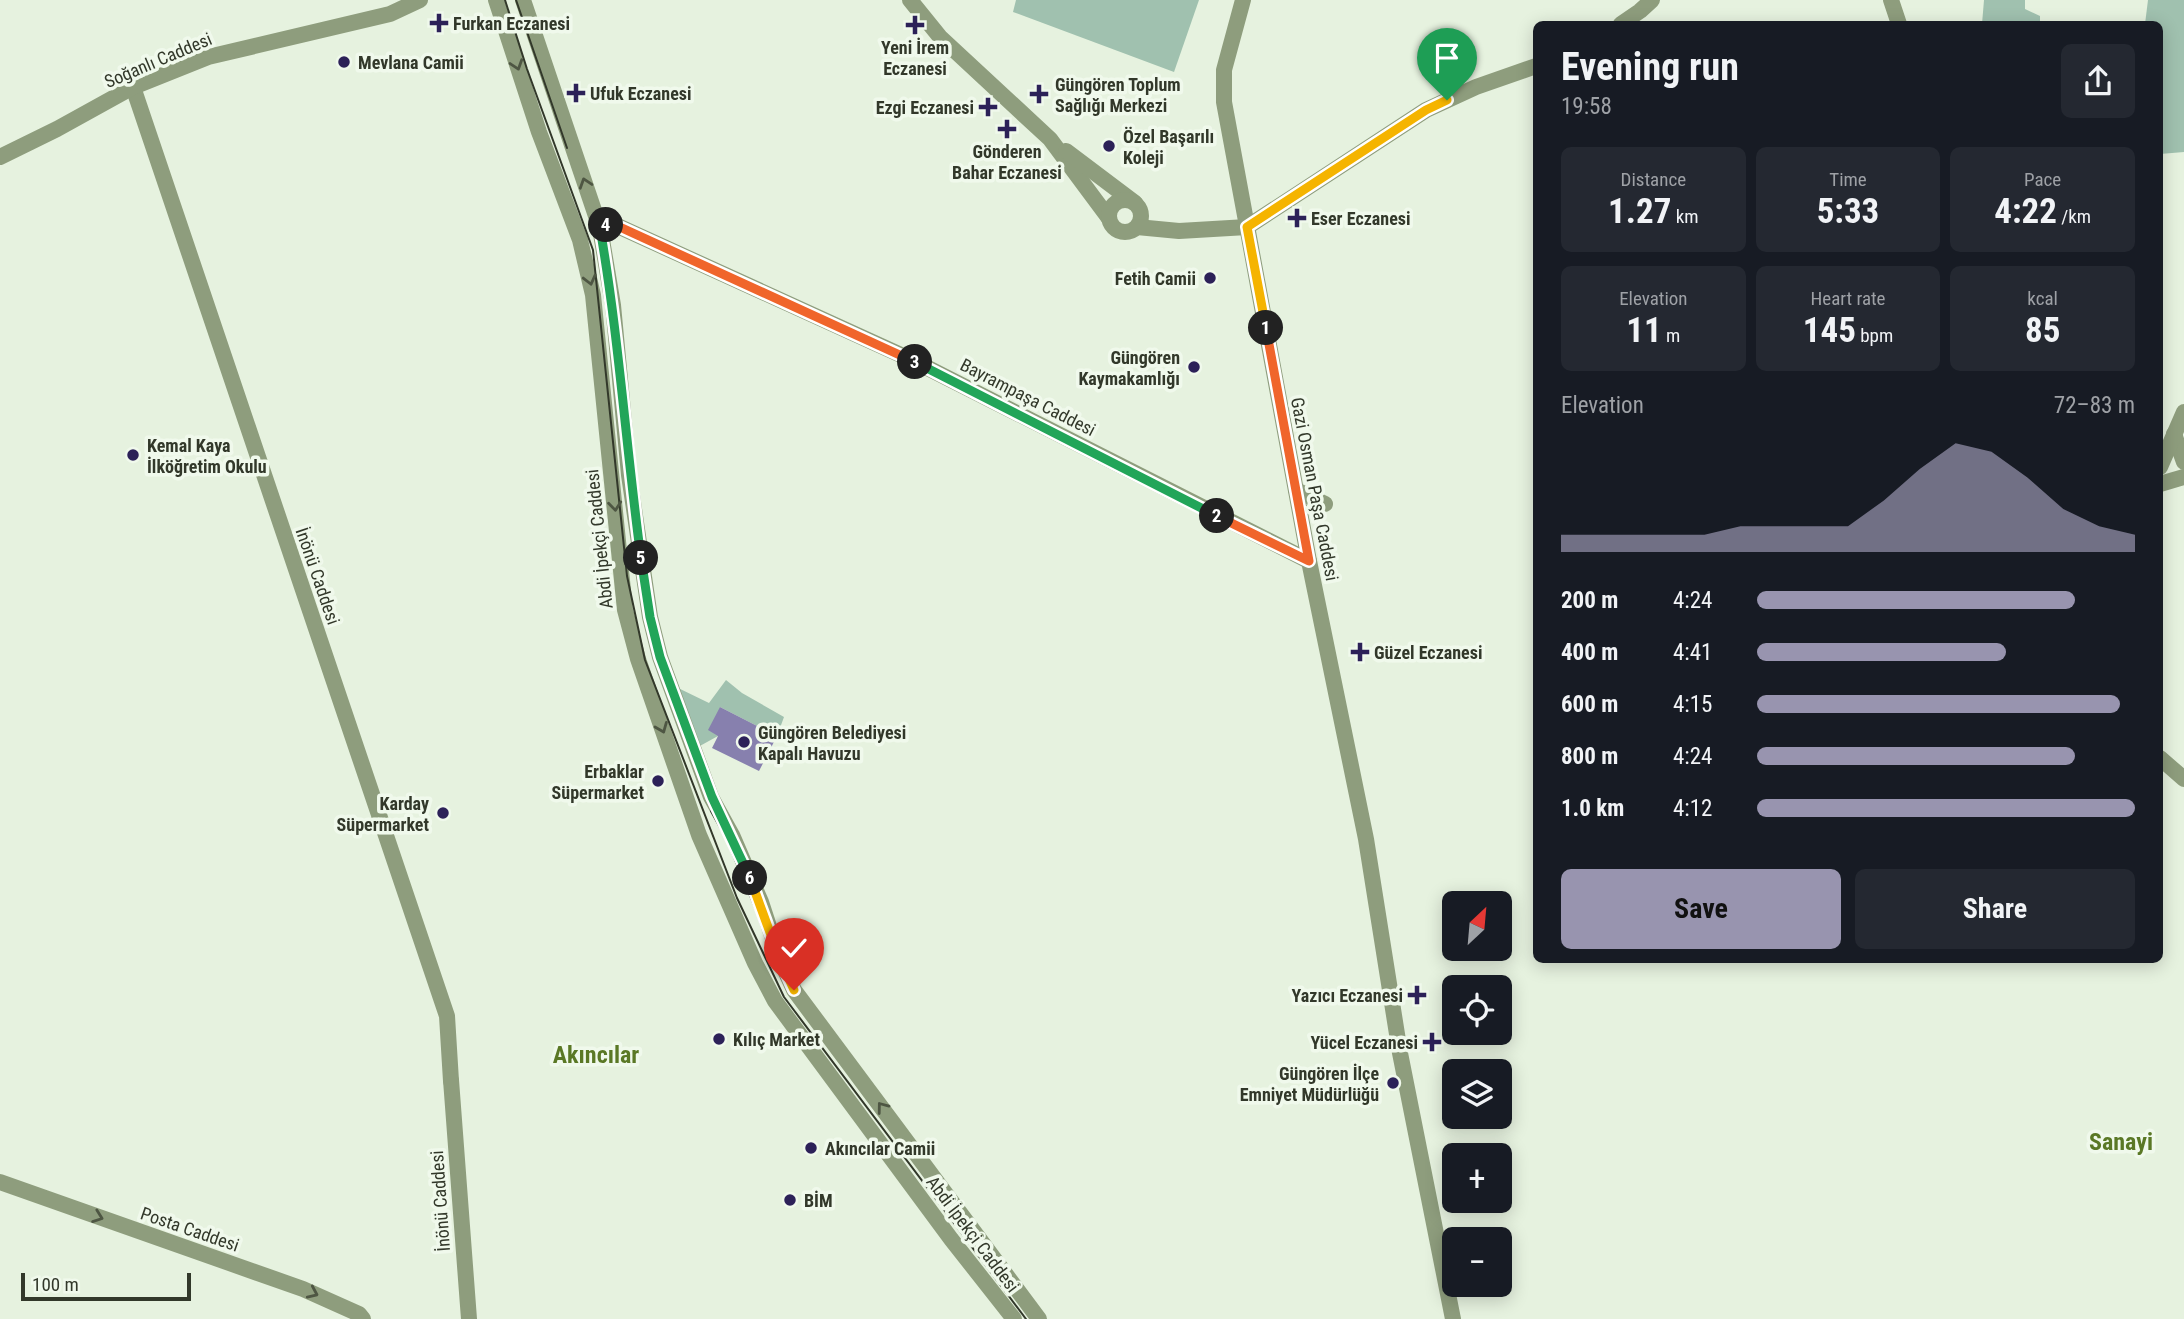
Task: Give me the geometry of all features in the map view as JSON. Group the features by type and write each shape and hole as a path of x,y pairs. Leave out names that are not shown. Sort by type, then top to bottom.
{"street":[{"name":"Soğanlı Caddesi","path":"0,158 132,87 208,57 390,14 420,0"},
{"name":"Abdi İpekçi Caddesi","path":"496,0 539,132 580,240 593,295 625,610 645,683 673,755 699,835 775,1001 951,1239 1014,1319"},
{"name":"Abdi İpekçi Caddesi","path":"523,0 605,225 629,475 650,617 669,683 712,797 756,891 779,957 794,990 1040,1319"},
{"path":"910,0 940,37 1050,139 1138,214 1179,231 1247,227 1426,110 1476,87 1533,67"},
{"name":"Gazi Osman Paşa Caddesi","path":"1243,0 1224,70 1224,102 1309,561 1366,839 1388,985 1453,1319"},
{"path":"1625,21 1652,0"},
{"path":"1891,0 1898,21"},
{"name":"İnönü Caddesi","path":"132,87 447,1016 469,1319"},
{"path":"1050,139 1108,217 1112,227 1127,232 1138,214"},
{"path":"1108,217 1111,207 1119,200 1130,200 1138,214"},
{"name":"Bayrampaşa Caddesi","path":"605,225 912,360 1309,561"},
{"path":"2163,460 2184,412"},
{"path":"2174,434 2184,462"},
{"path":"2163,483 2184,477"},
{"path":"1296,490 1325,504"},
{"path":"2163,761 2184,779"},
{"name":"Posta Caddesi","path":"0,1182 303,1289 359,1314 363,1319"}],"green space":[{"path":"1016,0 1199,0 1174,72 1013,12"},
{"path":"1984,0 2025,0 2025,9 2040,16 2040,21 1982,21"},
{"path":"2148,0 2184,0 2184,152 2163,154 2163,21 2145,21"},
{"path":"726,680 742,693 784,717 777,736 720,707 718,736 698,747 674,686 709,703"}],"shaded area":[{"name":"Güngören Belediyesi Kapalı Havuzu","path":"720,707 777,736 759,771 712,748 718,736 708,730"}],"tram line":[{"path":"505,0 527,69 593,250 627,576 645,660 737,898 784,997 1026,1319"},
{"path":"516,0 567,148"},
{"path":"711,811 726,838 784,977"}],"place":[{"name":"Furkan Eczanesi","path":"439,23"},
{"name":"Yeni İrem Eczanesi","path":"915,25"},
{"name":"Mevlana Camii","path":"344,62"},
{"name":"Ufuk Eczanesi","path":"576,93"},
{"name":"Güngören Toplum Sağlığı Merkezi","path":"1039,94"},
{"name":"Ezgi Eczanesi","path":"988,107"},
{"name":"Gönderen Bahar Eczanesi","path":"1007,129"},
{"name":"Özel Başarılı Koleji","path":"1109,146"},
{"name":"Eser Eczanesi","path":"1297,218"},
{"name":"Fetih Camii","path":"1210,278"},
{"name":"Güngören Kaymakamlığı","path":"1194,367"},
{"name":"Kemal Kaya İlköğretim Okulu","path":"133,455"},
{"name":"Güzel Eczanesi","path":"1360,652"},
{"name":"Güngören Belediyesi Kapalı Havuzu","path":"744,742"},
{"name":"Erbaklar Süpermarket","path":"658,781"},
{"name":"Karday Süpermarket","path":"443,813"},
{"name":"Yazıcı Eczanesi","path":"1417,995"},
{"name":"Kılıç Market","path":"719,1039"},
{"name":"Yücel Eczanesi","path":"1432,1042"},
{"name":"Güngören İlçe Emniyet Müdürlüğü","path":"1393,1083"},
{"name":"Akıncılar Camii","path":"811,1148"},
{"name":"BİM","path":"790,1200"}],"district":[{"name":"Akıncılar","path":"596,1055"},
{"name":"Sanayi","path":"2121,1142"}],"route":[{"path":"794,990 779,957 761,902 712,797 660,657 650,617 629,475 613,305 600,228 611,223 912,360 1309,561 1247,227 1426,110 1447,100"}]}
